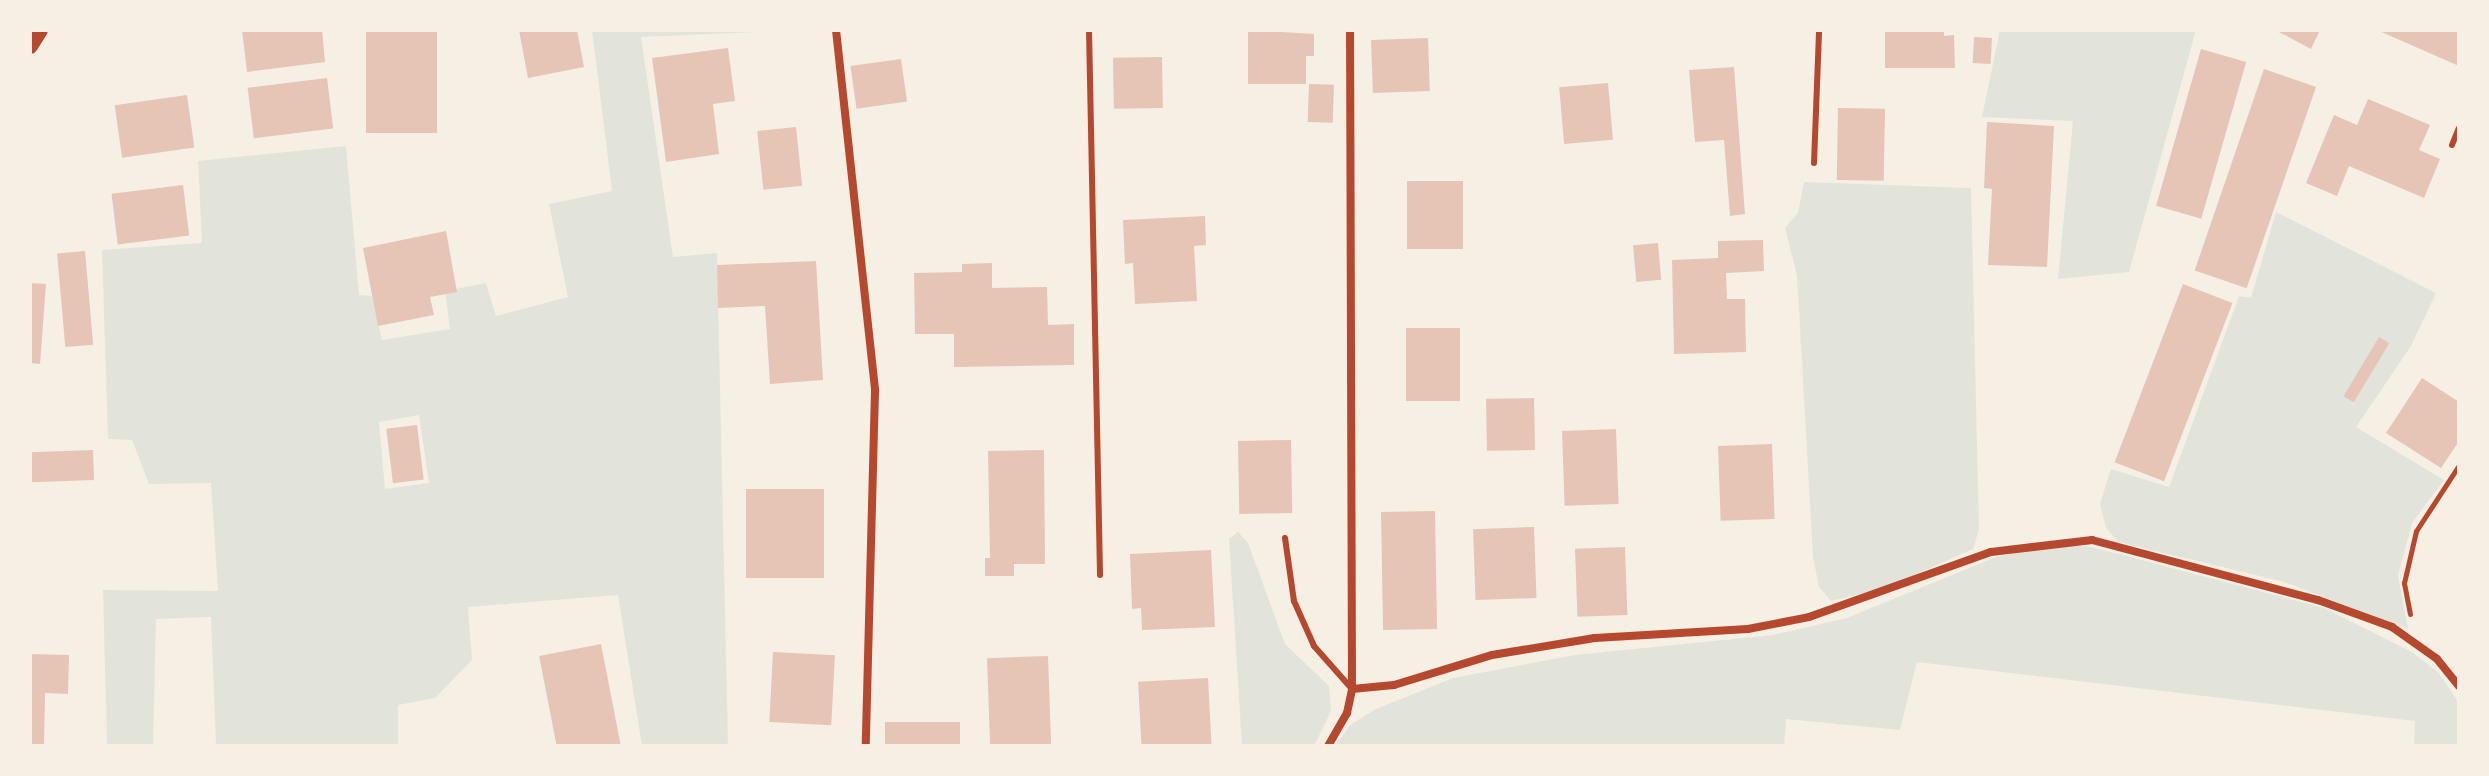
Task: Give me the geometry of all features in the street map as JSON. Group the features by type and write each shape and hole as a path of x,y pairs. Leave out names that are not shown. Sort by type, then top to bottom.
{"main road":[{"path":"30,46 40,30"}],"street":[{"path":"836,30 875,391 866,746"},
{"path":"1328,746 1347,713 1352,689 1350,30"},
{"path":"1352,689 1394,685 1492,655 1595,638 1748,629 1809,617 1991,552 2055,541 2092,540 2318,600 2392,627 2419,646 2459,686"}],"lane":[{"path":"1089,30 1100,575"},
{"path":"1814,163 1819,30"},
{"path":"2452,145 2459,128"},
{"path":"1285,538 1294,601 1314,646 1352,689"}],"path":[{"path":"2419,646 2404,583 2408,558 2416,531 2459,465"}],"shaded area":[{"path":"592,30 807,30 641,37 673,257 717,253 728,746 642,746 618,595 468,607 472,660 435,698 398,705 398,746 216,746 211,617 156,619 153,746 107,746 103,590 218,591 211,483 149,484 132,440 108,439 102,250 202,243 198,161 346,146 359,295 372,296 382,340 450,329 445,291 486,283 496,316 568,297 549,204 612,191","holes":["419,415 429,483 385,489 379,422"]},
{"path":"2000,30 2196,30 2129,272 2058,279 2073,121 1982,117"},
{"path":"1804,182 1971,188 1979,530 1973,549 1885,588 1831,601 1819,587 1813,557 1797,275 1785,228 1798,213"},
{"path":"2276,212 2436,293 2411,346 2356,427 2444,480 2412,523 2398,576 2408,629 2284,582 2119,542 2106,528 2100,504 2111,469 2169,487 2239,296 2251,298"},
{"path":"1238,532 1248,543 1285,644 1329,686 1331,711 1314,746 1242,746 1229,539"},
{"path":"2057,544 2092,547 2324,608 2412,652 2439,673 2459,703 2459,746 2414,746 2415,721 1917,662 1900,730 1786,719 1784,746 1335,746 1350,725 1376,709 1453,678 1575,655 1773,635 1847,618 1996,557"}],"building":[{"path":"242,30 322,30 325,62 247,72"},
{"path":"366,30 437,30 437,133 366,133"},
{"path":"519,30 577,30 584,67 528,78"},
{"path":"1248,30 1314,34 1314,56 1306,56 1306,84 1248,84"},
{"path":"1885,30 1944,30 1944,36 1954,35 1955,68 1885,68"},
{"path":"2275,30 2320,30 2311,49"},
{"path":"2377,30 2459,30 2459,66"},
{"path":"1974,37 1992,38 1991,64 1973,63"},
{"path":"1428,38 1430,91 1373,93 1371,40"},
{"path":"728,48 735,101 713,104 719,154 666,162 652,58"},
{"path":"2201,49 2246,62 2201,219 2156,206"},
{"path":"1162,57 1163,108 1114,109 1113,58"},
{"path":"901,59 907,102 856,109 850,66"},
{"path":"1734,67 1745,214 1730,216 1724,140 1695,142 1689,70"},
{"path":"2264,69 2316,87 2247,288 2195,270"},
{"path":"327,78 333,129 254,138 248,88"},
{"path":"1608,83 1613,140 1564,144 1559,87"},
{"path":"1309,84 1334,85 1333,123 1308,122"},
{"path":"187,95 194,147 122,158 115,105"},
{"path":"2368,99 2430,125 2419,150 2440,159 2424,198 2349,166 2337,196 2306,183 2334,115 2357,125"},
{"path":"1838,108 1885,109 1884,181 1837,180"},
{"path":"1987,122 2054,126 2047,267 1988,265 1992,189 1984,188"},
{"path":"796,127 802,186 763,190 757,131"},
{"path":"1407,181 1463,181 1463,249 1407,249"},
{"path":"183,185 189,236 118,244 112,194"},
{"path":"1205,216 1206,245 1194,246 1197,301 1135,304 1133,263 1125,264 1123,220"},
{"path":"446,231 457,292 430,297 434,315 378,326 363,248"},
{"path":"1763,240 1764,271 1726,273 1727,299 1745,299 1746,352 1674,354 1672,260 1718,258 1718,241"},
{"path":"1658,243 1661,280 1636,282 1633,245"},
{"path":"85,251 93,345 65,347 57,253"},
{"path":"816,261 823,380 770,384 765,306 718,308 717,265"},
{"path":"992,263 992,288 1047,287 1048,325 1074,324 1074,365 954,367 954,334 915,334 914,273 962,272 962,264"},
{"path":"30,283 46,284 40,364 30,363"},
{"path":"2183,284 2232,303 2164,481 2115,462"},
{"path":"1406,328 1460,328 1460,401 1406,401"},
{"path":"2379,337 2389,343 2354,402 2343,396"},
{"path":"2422,378 2459,402 2459,441 2441,468 2386,433"},
{"path":"1534,398 1535,450 1487,451 1486,399"},
{"path":"417,425 424,480 393,483 386,429"},
{"path":"1616,429 1619,504 1565,506 1562,431"},
{"path":"1291,440 1292,513 1239,514 1238,441"},
{"path":"1772,444 1775,519 1721,521 1718,446"},
{"path":"93,450 94,480 31,482 30,452"},
{"path":"1044,450 1045,564 1014,564 1014,576 985,576 985,558 990,558 988,451"},
{"path":"746,489 824,489 824,578 746,578"},
{"path":"1435,511 1437,629 1383,630 1381,512"},
{"path":"1534,527 1536,598 1476,600 1473,529"},
{"path":"1625,547 1627,615 1577,617 1575,549"},
{"path":"1211,550 1215,627 1142,630 1141,608 1132,609 1130,554"},
{"path":"601,644 621,746 557,746 539,656"},
{"path":"773,652 835,655 831,725 769,722"},
{"path":"30,654 69,655 68,694 45,693 44,746 30,746"},
{"path":"1048,656 1051,746 990,746 987,658"},
{"path":"1208,678 1212,746 1141,746 1138,682"},
{"path":"885,722 960,722 960,746 885,746"}]}
